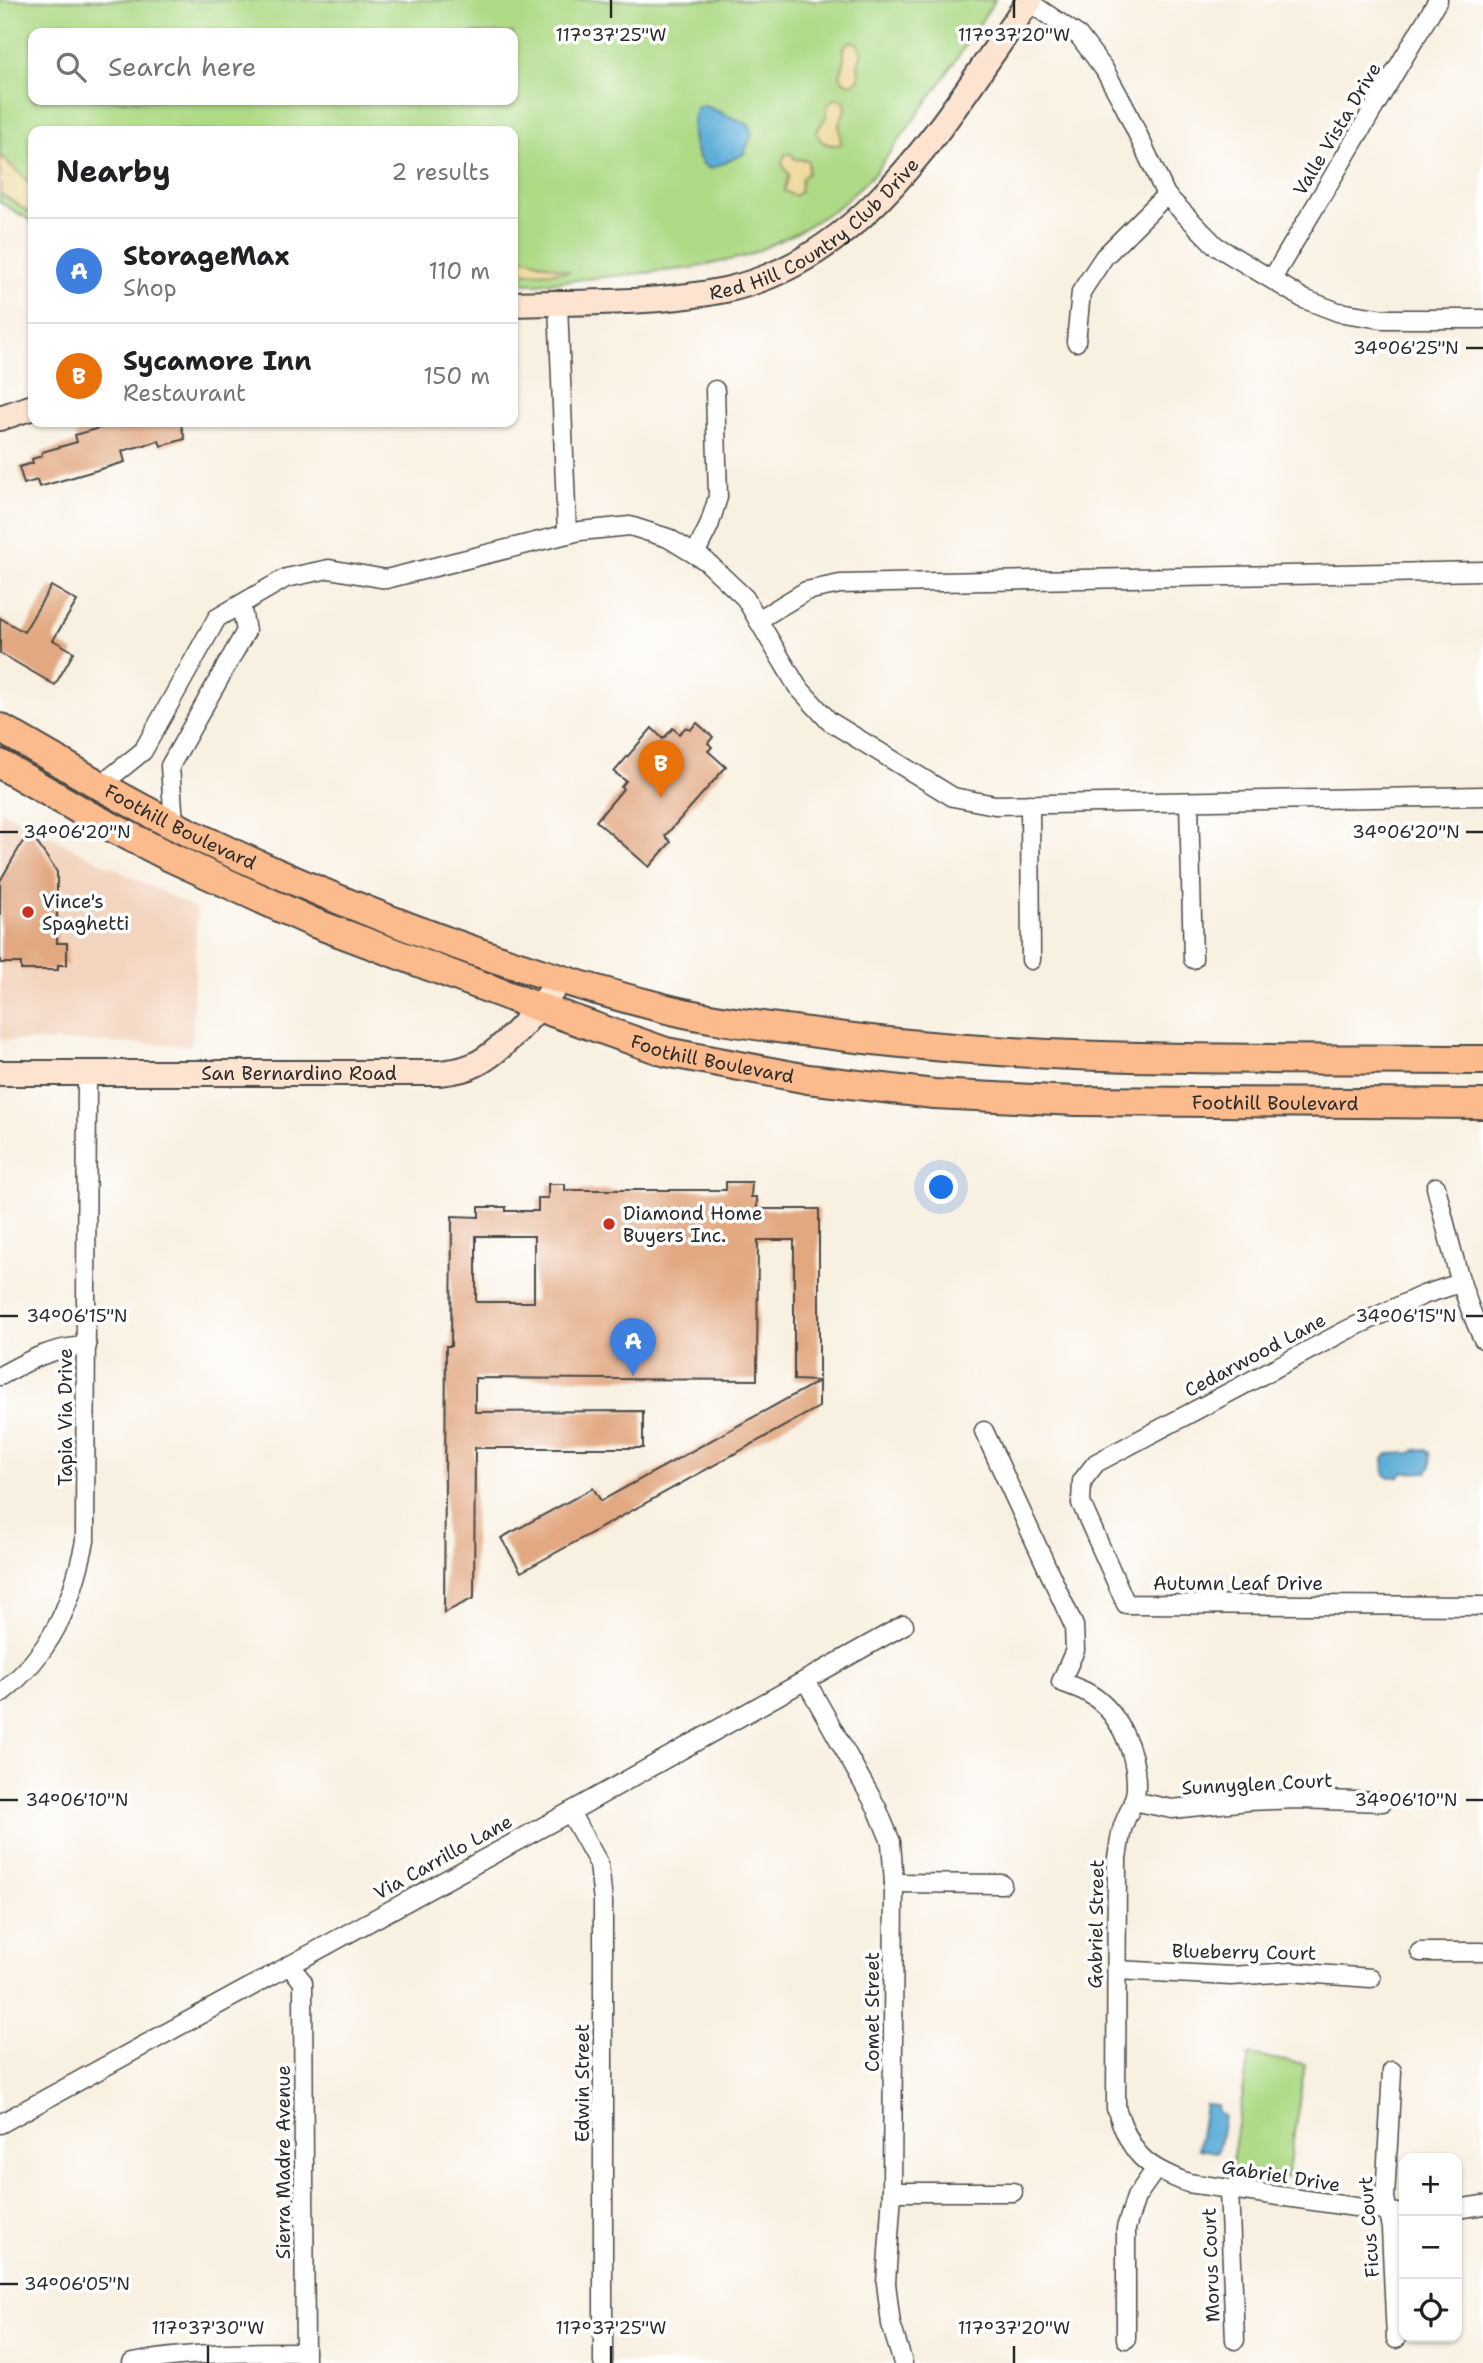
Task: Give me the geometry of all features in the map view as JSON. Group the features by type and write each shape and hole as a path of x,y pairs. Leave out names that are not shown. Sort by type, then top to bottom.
{"main road":[{"name":"Foothill Boulevard","path":"0,728 202,839 355,905 496,959 673,1010 795,1030 955,1050 1074,1056 1483,1060"},
{"name":"Foothill Boulevard","path":"0,764 116,830 312,922 666,1052 808,1079 934,1094 1076,1101 1483,1104"}],"street":[{"name":"Valle Vista Drive","path":"1272,279 1438,0"},
{"path":"1030,1 1079,36 1104,69 1124,105 1166,195 1216,246 1304,299 1338,312 1383,318 1483,319"},
{"name":"Red Hill Country Club Drive","path":"518,304 684,296 727,289 767,276 809,257 860,219 897,181 965,93 1030,1"},
{"path":"1076,342 1081,292 1104,257 1166,195"},
{"path":"558,303 567,534"},
{"path":"695,554 709,526 718,497 715,390"},
{"path":"0,418 28,409"},
{"path":"101,785 143,751 217,618 286,578 329,569 386,579 567,534 631,526 668,538 695,554 745,598 797,685 829,722 953,797 995,805 1483,796"},
{"path":"758,620 806,592 840,584 1483,570"},
{"path":"174,824 170,766 246,631 241,605"},
{"path":"204,642 232,657"},
{"path":"143,751 170,766"},
{"path":"1189,802 1193,959"},
{"path":"1030,804 1031,960"},
{"name":"San Bernardino Road","path":"0,1073 439,1073 469,1068 493,1053 562,979"},
{"name":"Tapia Via Drive","path":"0,1694 15,1682 45,1649 68,1606 85,1541 87,1072"},
{"path":"1436,1187 1460,1283 1483,1339"},
{"name":"Cedarwood Lane","path":"1082,1481 1096,1463 1335,1336 1423,1296 1460,1283"},
{"path":"0,1376 37,1355 66,1346 87,1346"},
{"name":"Gabriel Street","path":"984,1432 1074,1626 1075,1650 1061,1682 1087,1693 1102,1704 1121,1728 1130,1750 1136,1785 1133,1801 1122,1828 1117,1858 1116,2108 1124,2132 1135,2151 1155,2170"},
{"name":"Autumn Leaf Drive","path":"1082,1481 1081,1503 1126,1604 1483,1606"},
{"name":"Via Carrillo Lane","path":"0,2124 570,1812 904,1625"},
{"name":"Comet Street","path":"806,1681 877,1808 891,1842 894,1884 892,2192 886,2283 891,2324 903,2363"},
{"name":"Sunnyglen Court","path":"1133,1801 1172,1808 1284,1800 1383,1802"},
{"name":"Edwin Street","path":"570,1812 599,1864 603,1902 603,2363"},
{"path":"894,1884 1002,1884"},
{"path":"1420,1952 1483,1952"},
{"name":"Sierra Madre Avenue","path":"289,1965 303,1982 305,2357"},
{"name":"Blueberry Court","path":"1117,1970 1231,1976 1290,1972 1371,1978"},
{"name":"Ficus Court","path":"1392,2071 1385,2198 1396,2214 1391,2228 1396,2339"},
{"path":"1126,2339 1126,2228 1136,2197 1155,2170"},
{"name":"Gabriel Drive","path":"1155,2170 1188,2183 1396,2214"},
{"name":"Morus Court","path":"1228,2189 1235,2340"},
{"path":"892,2192 1013,2192"},
{"path":"1462,2208 1483,2205"},
{"path":"132,2363 164,2357 235,2351 305,2357"}],"shaded area":[{"path":"0,810 197,909 192,1045 0,1040"}],"green space":[{"path":"0,0 995,0 942,81 875,173 840,206 796,233 747,256 693,268 536,284 518,283 518,126 28,126 28,219 0,202"},
{"path":"1249,2055 1305,2064 1287,2177 1231,2168"}],"sand":[{"path":"850,41 857,43 862,52 858,64 859,79 852,84 844,82 840,75 844,63 844,47"},
{"path":"837,98 844,101 846,107 839,124 841,143 830,145 819,138 817,131 826,117 828,104"},
{"path":"785,154 791,154 795,159 808,160 808,173 802,178 800,192 795,196 784,191 789,175 782,164"},
{"path":"0,155 28,181 28,212 0,193"},
{"path":"518,256 570,272 518,273"}],"water":[{"path":"703,105 750,125 752,134 744,154 710,169 704,165 696,150 693,132 694,114 697,107"},
{"path":"1426,1449 1430,1453 1431,1467 1427,1472 1403,1473 1399,1477 1388,1477 1384,1473 1383,1459 1388,1454"},
{"path":"1205,2104 1217,2105 1218,2113 1224,2116 1218,2152 1198,2149"}],"building":[{"path":"103,427 181,427 185,439 161,446 159,441 122,451 125,462 39,487 37,480 24,484 19,467 33,463 32,459 42,456 42,452 77,442 75,435"},
{"path":"51,586 77,601 53,640 74,652 55,685 0,653 0,618 24,632"},
{"path":"697,723 713,737 708,743 712,747 708,751 726,767 665,836 671,842 649,867 596,821 623,789 621,787 626,781 614,772 652,728 663,739 673,728 679,734 686,727 690,730"},
{"name":"Vince's Spaghetti","path":"29,831 57,872 57,943 67,943 67,965 58,965 58,970 21,970 21,963 0,963 0,881"},
{"path":"726,1182 752,1182 751,1197 757,1197 757,1209 819,1209 819,1381 794,1380 794,1240 758,1240 757,1380 475,1378 475,1412 643,1411 643,1448 475,1448 474,1598 444,1613 446,1346 451,1346 452,1216 479,1217 479,1207 506,1207 506,1211 538,1211 538,1198 548,1198 548,1184 565,1184 565,1190 726,1190","holes":["476,1236 534,1236 534,1302 476,1302"]},
{"path":"819,1381 819,1407 521,1572 501,1538 593,1488 601,1501"}],"place":[{"name":"Sycamore Inn","path":"661,798"},
{"name":"Vince's Spaghetti","path":"28,912"},
{"name":"Diamond Home Buyers Inc.","path":"609,1224"},
{"name":"StorageMax","path":"633,1376"}]}
